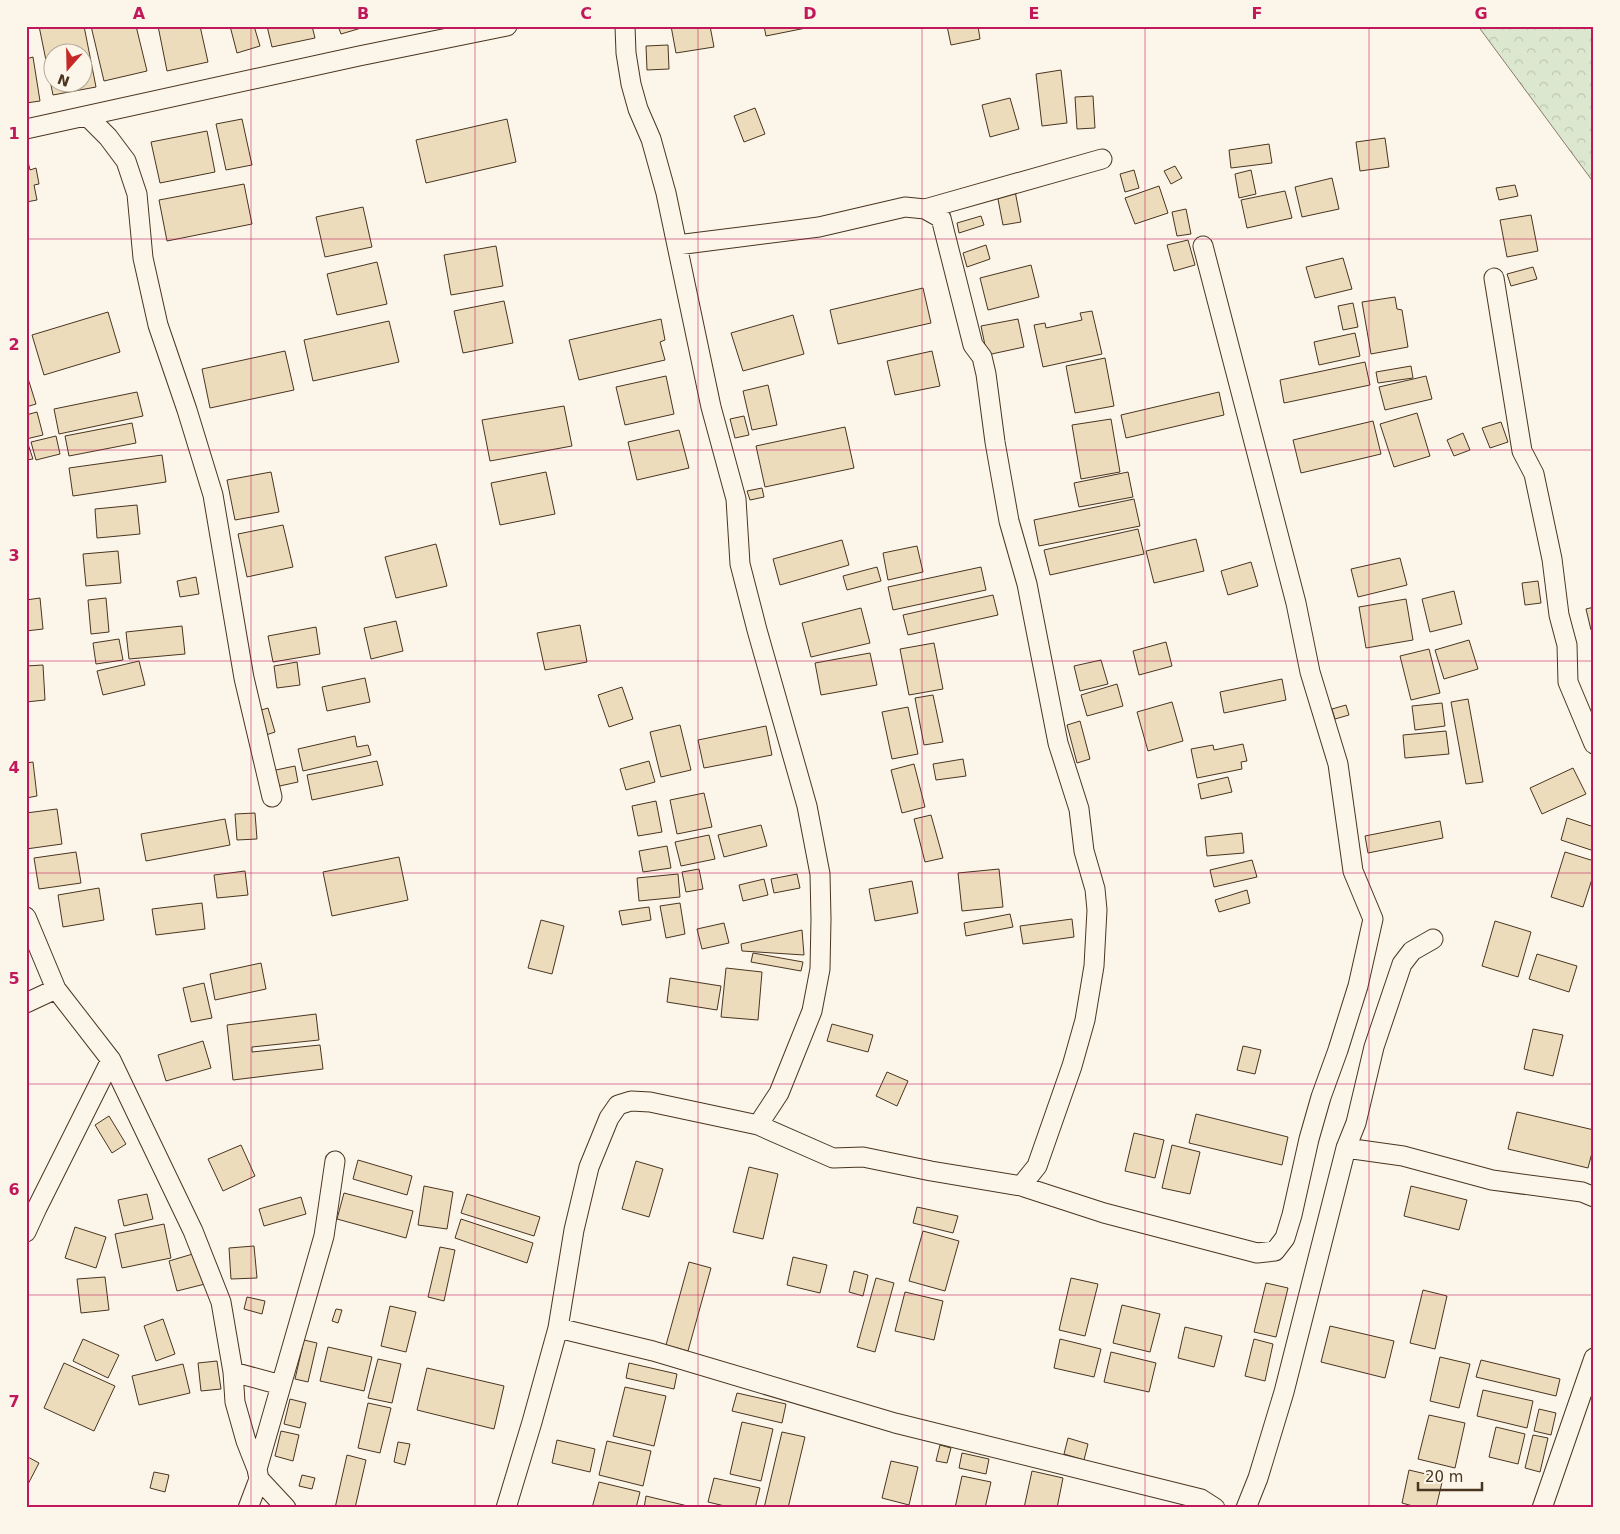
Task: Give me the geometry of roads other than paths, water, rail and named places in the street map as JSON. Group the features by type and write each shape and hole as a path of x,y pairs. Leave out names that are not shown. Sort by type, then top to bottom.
{"street":[{"path":"26,129 359,56 507,26"},
{"path":"625,26 626,53 631,84 638,109 651,139 666,193 711,407 736,499 740,564 807,806 820,874 820,969 812,1011 779,1093 758,1125"},
{"path":"87,116 126,161 137,194 142,258 158,325 213,495 244,678 272,797"},
{"path":"677,245 819,227 905,208 925,209 1102,160"},
{"path":"925,209 941,218 973,345 982,357 1009,521 1027,584 1058,743 1079,809 1084,852 1095,890 1097,910 1094,966 1084,1020 1072,1066 1037,1166 1021,1186"},
{"path":"506,1508 558,1328 574,1230 589,1168 609,1118 618,1105 631,1101 650,1102 758,1125 833,1158 863,1157 1021,1186 1104,1213 1257,1253 1275,1251 1285,1238 1309,1139 1358,986 1373,919 1353,871 1338,764 1310,672 1296,604 1203,246"},
{"path":"1494,278 1522,451 1534,474 1552,559 1559,615 1567,645 1568,682 1594,744"},
{"path":"26,917 56,989 110,1060 197,1240 221,1302 233,1372 235,1402 246,1441 258,1474 286,1508"},
{"path":"1246,1508 1258,1478 1284,1392 1346,1148 1356,1123 1374,1047 1402,964 1412,951 1433,940"},
{"path":"26,1003 56,989"},
{"path":"26,1232 36,1208 110,1060"},
{"path":"1346,1148 1404,1156 1492,1180 1590,1192"},
{"path":"248,1508 324,1236 335,1162"},
{"path":"558,1328 653,1351 896,1423 1201,1499 1215,1508"},
{"path":"1542,1508 1594,1358"},
{"path":"233,1372 281,1385"}]}
